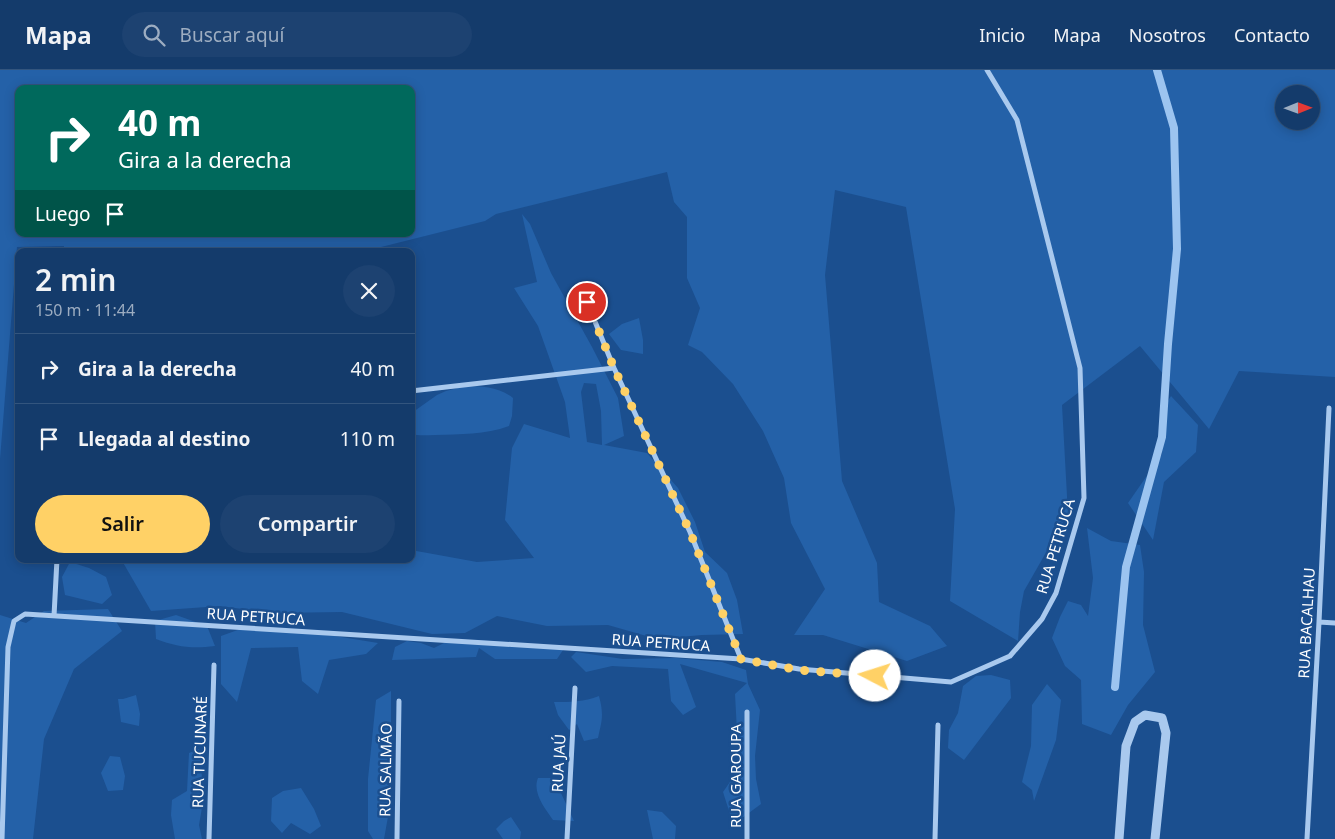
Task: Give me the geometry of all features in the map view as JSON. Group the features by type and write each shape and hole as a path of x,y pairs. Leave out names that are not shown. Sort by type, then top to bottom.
{"street":[{"name":"RUA PETRUCA","path":"2,839 8,647 14,621 25,614 741,659 799,670 951,682 1010,656 1042,619 1056,593 1084,498 1080,368 1017,120 987,70"},
{"path":"580,286 614,368 690,532 741,659"},
{"path":"415,391 614,368"},
{"name":"RUA BACALHAU","path":"1307,839 1329,408"},
{"path":"54,616 57,563"},
{"path":"1319,622 1335,623"},
{"name":"RUA TUCUNARÉ","path":"209,839 214,665"},
{"name":"RUA JAÚ","path":"567,839 574,688"},
{"name":"RUA SALMÃO","path":"396,839 399,702"},
{"name":"RUA GAROUPA","path":"747,712 747,839"},
{"path":"1119,839 1126,746 1135,722 1145,714 1162,718 1166,733 1155,839"},
{"path":"935,839 938,726"}],"shaded area":[{"path":"0,70 1335,70 1335,377 1239,371 1209,429 1140,346 1062,405 1068,514 1024,591 1018,641 950,601 955,509 906,207 835,190 825,275 842,481 877,563 879,602 930,626 947,646 907,661 823,635 794,635 825,589 791,523 784,478 763,431 733,384 702,352 688,345 700,308 687,278 687,217 674,202 667,172 496,214 485,221 377,248 64,248 64,246 15,248 15,272 0,459"},
{"path":"522,214 530,224 551,273 618,398 624,436 604,445 647,453 678,488 695,522 705,552 727,573 737,600 743,634 657,639 608,625 547,626 497,616 465,633 432,634 342,612 273,613 220,606 151,611 123,563 415,563 415,551 477,562 534,558 505,520 512,448 524,424 570,438 565,402 538,326 514,288 537,282","holes":["584,383 596,384 601,411 602,445 587,442 581,392"]},
{"path":"639,318 643,340 643,354 621,350 609,334 622,324"},
{"path":"465,386 496,389 508,394 513,398 512,416 509,426 491,431 472,433 415,434 415,411 446,391"},
{"path":"1171,396 1198,425 1196,452 1164,482 1153,540 1128,503 1162,454 1163,409"},
{"path":"1087,528 1111,541 1140,545 1144,572 1143,625 1155,672 1128,705 1111,735 1082,724 1081,680 1065,666 1052,638 1068,601 1081,605 1088,616 1093,578"},
{"path":"69,563 89,568 106,577 112,595 102,604 65,595 62,577"},
{"path":"108,609 122,631 74,669 44,739 33,839 0,839 0,615 26,623 44,611"},
{"path":"176,615 207,626 215,646 185,647 156,639 155,621"},
{"path":"246,627 335,636 378,643 366,654 329,660 318,694 302,681 298,647 251,648 237,702 221,684 221,636"},
{"path":"450,640 507,642 563,650 557,659 495,659 479,648 476,657 392,660 395,647 407,641 421,643 434,648"},
{"path":"576,652 623,659 676,658 722,662 746,670 748,684 760,710 755,756 756,779 761,804 738,821 730,814 723,792 739,769 735,694 747,683 680,664 696,707 683,715 671,701 668,669 612,666 586,672 571,657"},
{"path":"991,675 1010,680 1011,698 964,760 948,748 949,730 958,713 963,686 976,676"},
{"path":"1047,684 1061,700 1056,740 1034,801 1032,790 1022,782 1031,746 1032,705"},
{"path":"391,691 388,773 391,800 384,839 373,839 368,831 368,779 376,700"},
{"path":"136,695 140,714 139,726 121,722 118,699"},
{"path":"599,696 602,717 598,738 584,741 577,724 569,730 558,715 554,702 582,701"},
{"path":"199,749 204,796 199,825 202,839 175,839 171,815 172,800 187,791 189,753"},
{"path":"110,756 120,757 125,776 123,790 108,791 101,773"},
{"path":"538,778 554,778 574,821 553,820 538,795"},
{"path":"301,788 314,809 321,826 310,834 291,823 282,833 271,821 272,798 283,791"},
{"path":"647,810 662,812 676,826 675,839 653,839"},
{"path":"511,817 521,832 520,839 503,839 496,829"}],"waterway":[{"path":"1115,687 1126,567 1162,437 1177,249 1174,128 1157,70"}],"route":[{"path":"587,302 614,368 690,532 741,659 799,670 875,676"}]}
